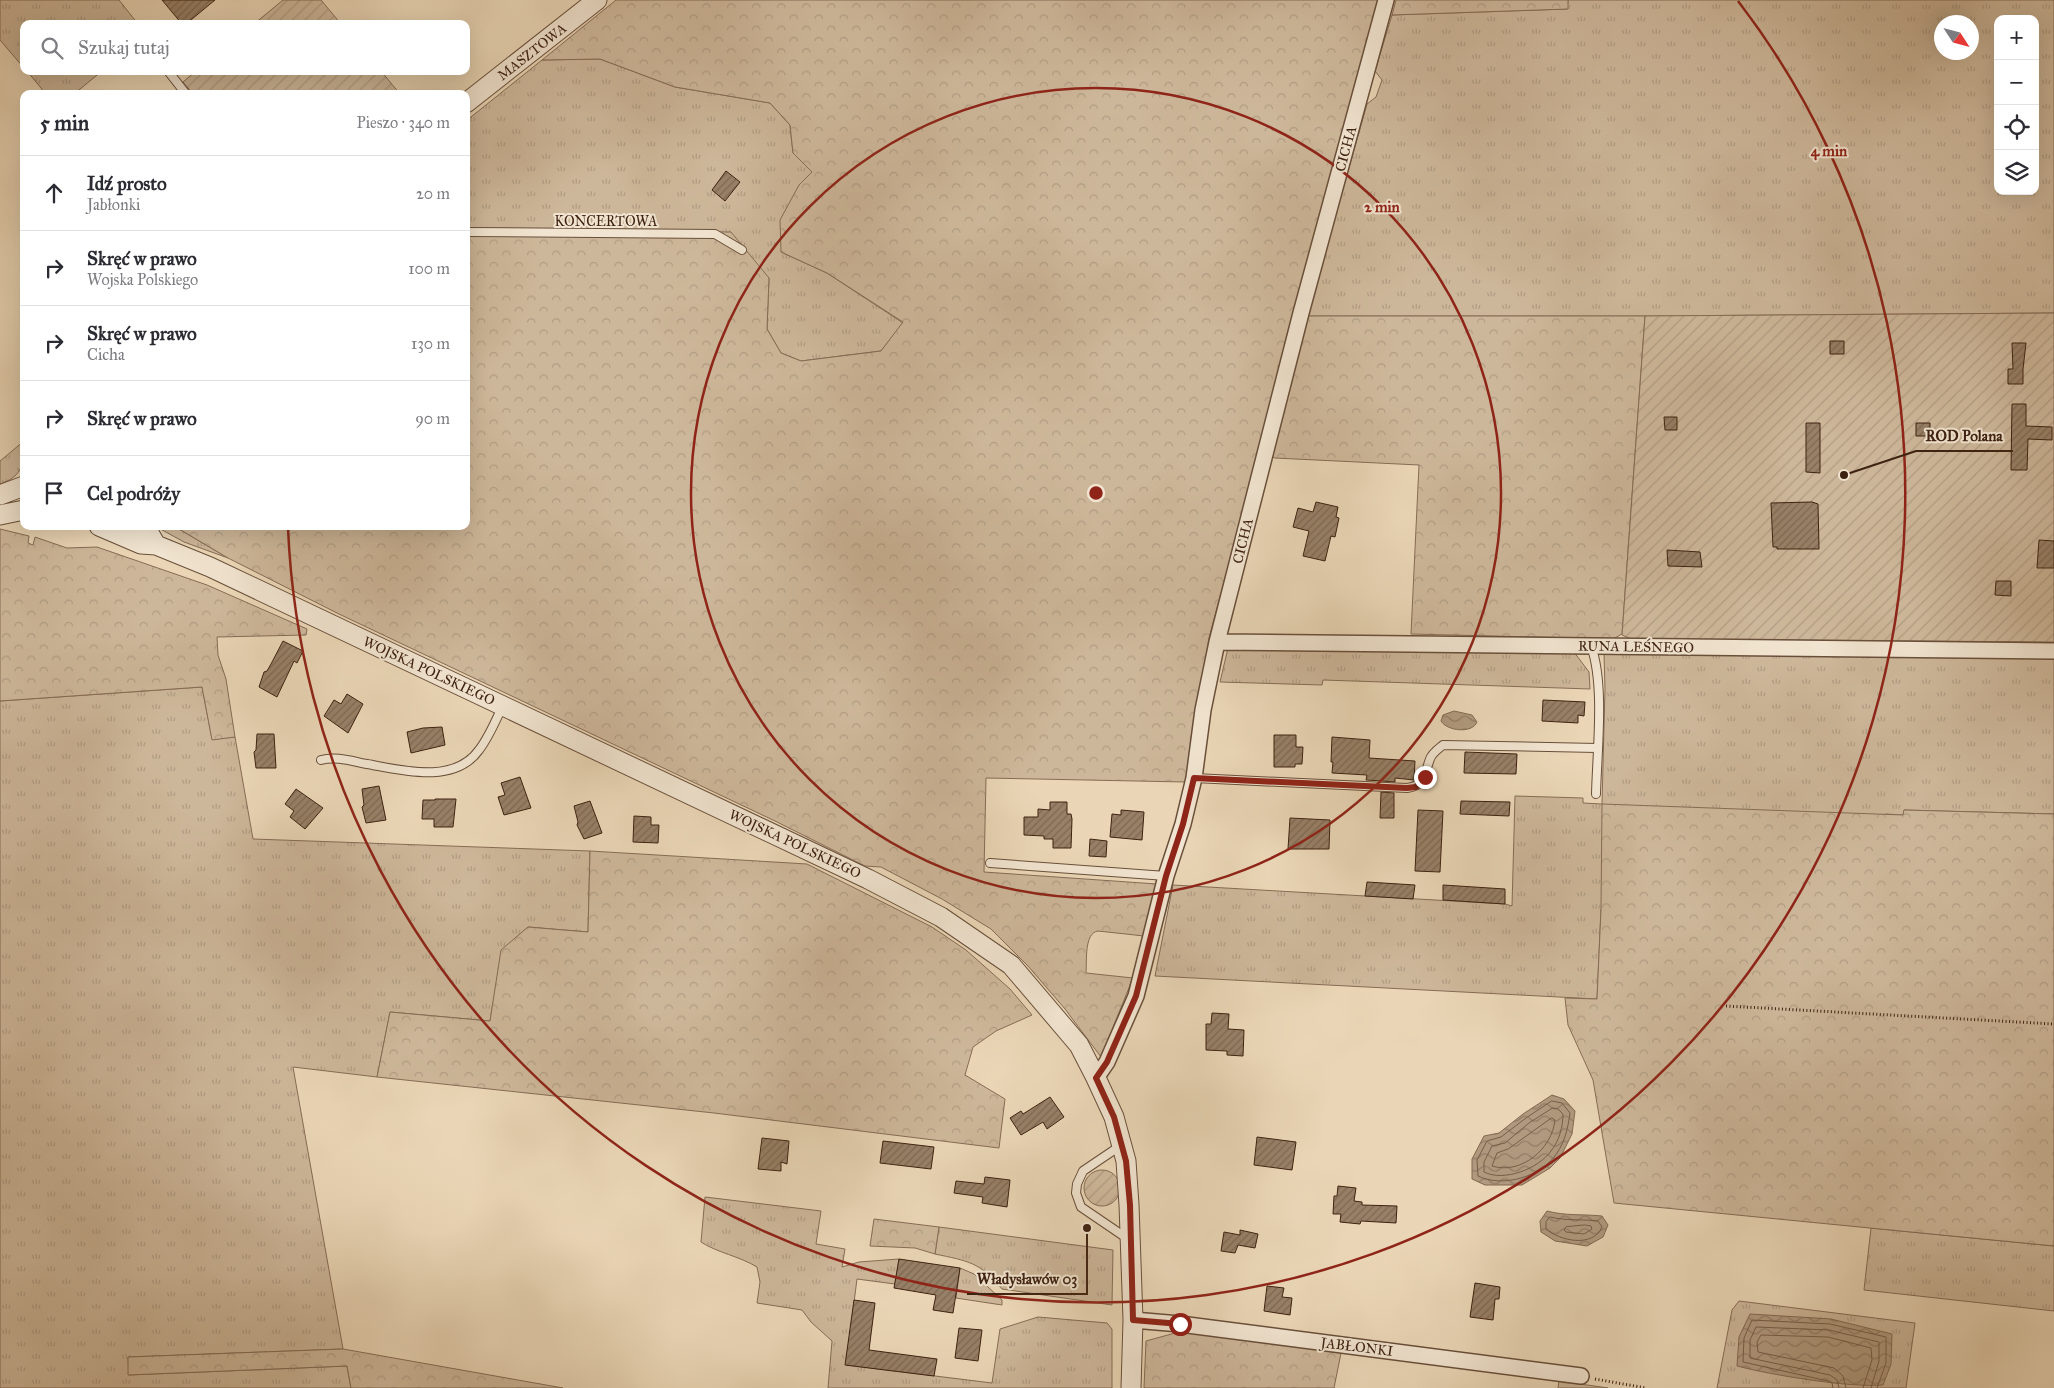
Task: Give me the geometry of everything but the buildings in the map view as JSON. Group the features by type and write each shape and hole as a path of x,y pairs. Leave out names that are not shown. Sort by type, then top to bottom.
{"street":[{"name":"MASZTOWA","path":"470,100 597,0"},
{"name":"CICHA","path":"1096,1078 1107,1062 1136,996 1166,876 1183,824 1194,778 1203,710 1217,642 1301,313 1386,0"},
{"path":"0,495 20,488"},
{"path":"0,515 20,511"},
{"name":"WOJSKA POLSKIEGO","path":"108,530 141,544 156,544 210,567 868,879 941,917 1011,965 1078,1045 1114,1117 1122,1145 1126,1161 1133,1320 1131,1388"},
{"name":"WOJSKA POLSKIEGO","path":"144,530 149,533 156,544"},
{"name":"RUNA LEŚNEGO","path":"1217,642 2054,651"},
{"name":"JABŁONKI","path":"1133,1320 1180,1324 1581,1376"}],"lane":[{"path":"171,75 183,90"},
{"name":"KONCERTOWA","path":"470,232 715,234 742,250"},
{"path":"1590,646 1595,657 1597,676 1596,794"},
{"path":"321,760 339,758 405,771 437,772 454,768 478,751 503,705"},
{"path":"1194,778 1407,788 1416,787 1425,777 1430,758 1443,745 1597,748"},
{"path":"990,863 1166,876"},
{"path":"1122,1145 1090,1164 1082,1171 1076,1184 1076,1193 1081,1207 1130,1240"}],"path":[{"path":"1726,1006 2054,1024"},
{"path":"1581,1376 1646,1388"}],"green space":[{"path":"0,0 119,0 135,20 20,20 20,63 0,40"},
{"path":"283,0 321,0 338,20 259,20"},
{"path":"616,0 1381,0 1209,638 1186,782 986,778 984,872 1157,884 1144,936 1098,931 1090,937 1088,942 1086,973 1133,978 1101,1057 1065,1009 1028,966 991,929 942,899 881,867 865,866 775,821 339,614 228,558 181,530 470,530 470,230 731,232 769,278 767,329 781,353 801,361 881,351 903,322 827,273 781,252 780,220 799,185 812,172 793,153 790,125 770,103 675,87 600,59 542,60"},
{"path":"1396,0 1568,0 1568,9 1392,15"},
{"path":"1568,0 2054,0 2054,313 1307,316 1367,104 1376,97 1382,80 1375,71 1392,15 1567,9"},
{"path":"600,59 675,87 770,103 790,125 793,153 812,172 799,185 781,252 827,273 903,323 881,351 801,361 781,353 767,329 769,278 470,231 470,118 542,60"},
{"path":"30,75 97,75 79,90 43,90"},
{"path":"191,75 384,75 397,90 190,90 183,82"},
{"path":"2054,313 2054,642 1631,639 1622,635 1645,316"},
{"path":"1307,316 1645,316 1622,634 1613,639 1411,634 1419,465 1275,458 1269,456"},
{"path":"20,444 20,469 14,477 0,484 0,461"},
{"path":"0,529 29,536 28,543 33,545 35,537 67,548 97,547 207,585 307,629 306,635 217,637 218,655 226,679 235,737 212,740 202,687 0,701"},
{"path":"162,530 181,530 228,558 184,542"},
{"path":"1228,648 1574,652 1589,672 1590,689 1323,680 1322,685 1220,682"},
{"path":"1604,653 2054,655 2054,814 1904,810 1903,815 1886,814 1601,909 1597,999 1155,976 1173,885 1505,904 1512,906 1515,796 1583,798 1583,803 1602,804"},
{"path":"202,687 212,739 235,737 253,839 590,851 588,932 528,927 502,950 490,1021 390,1012 377,1077 293,1067 343,1349 128,1357 129,1375 347,1366 351,1388 0,1388 0,701"},
{"path":"1602,804 1903,815 1904,810 2054,814 2054,1246 1614,1203 1593,1080 1568,1025 1565,998 1597,999 1601,909"},
{"path":"590,851 807,864 932,927 966,950 1010,989 1032,1015 996,1031 973,1047 965,1075 1005,1099 999,1148 714,1113 377,1077 390,1012 490,1021 501,950 528,927 588,932"},
{"path":"1102,1170 1114,1176 1120,1188 1114,1200 1102,1206 1090,1200 1084,1188 1090,1176"},
{"path":"705,1197 821,1211 816,1244 845,1249 842,1267 859,1262 899,1259 895,1284 857,1279 846,1365 992,1383 1000,1329 1038,1317 1107,1323 1112,1329 1112,1388 828,1388 832,1341 811,1322 802,1310 757,1303 760,1282 757,1267 701,1242"},
{"path":"874,1219 939,1227 935,1254 915,1248 870,1246"},
{"path":"939,1227 1113,1250 1112,1305 1002,1289 987,1273 973,1264 935,1254"},
{"path":"1871,1228 2054,1246 2054,1311 1864,1290"},
{"path":"960,1268 974,1274 1002,1300 1002,1305 956,1298"},
{"path":"1739,1301 1915,1323 1906,1388 1717,1388 1732,1310"},
{"path":"1176,1331 1341,1353 1334,1388 1144,1388 1146,1341 1175,1333"},
{"path":"343,1349 563,1388 351,1388 347,1366 128,1375 128,1357"},
{"path":"1559,1381 1608,1388 1558,1388"}],"water":[{"path":"1454,711 1472,715 1477,722 1474,726 1465,730 1448,727 1441,721 1443,715"},
{"path":"1552,1095 1564,1099 1575,1111 1572,1134 1560,1158 1550,1168 1522,1185 1485,1185 1472,1179 1472,1159 1484,1136 1499,1133"},
{"path":"1547,1211 1602,1216 1608,1225 1603,1237 1587,1246 1555,1241 1541,1232 1540,1221"},
{"path":"1750,1314 1831,1319 1892,1334 1891,1364 1883,1385 1851,1385 1811,1380 1737,1366 1739,1337"}],"place":[{"name":"ROD Polana","path":"1844,475"},
{"name":"Władysławów 03","path":"1087,1228"}],"route":[{"path":"1180,1324 1133,1320 1130,1205 1126,1161 1114,1117 1096,1078 1107,1062 1136,996 1166,876 1183,824 1194,778 1407,788 1416,787 1425,777"}]}
